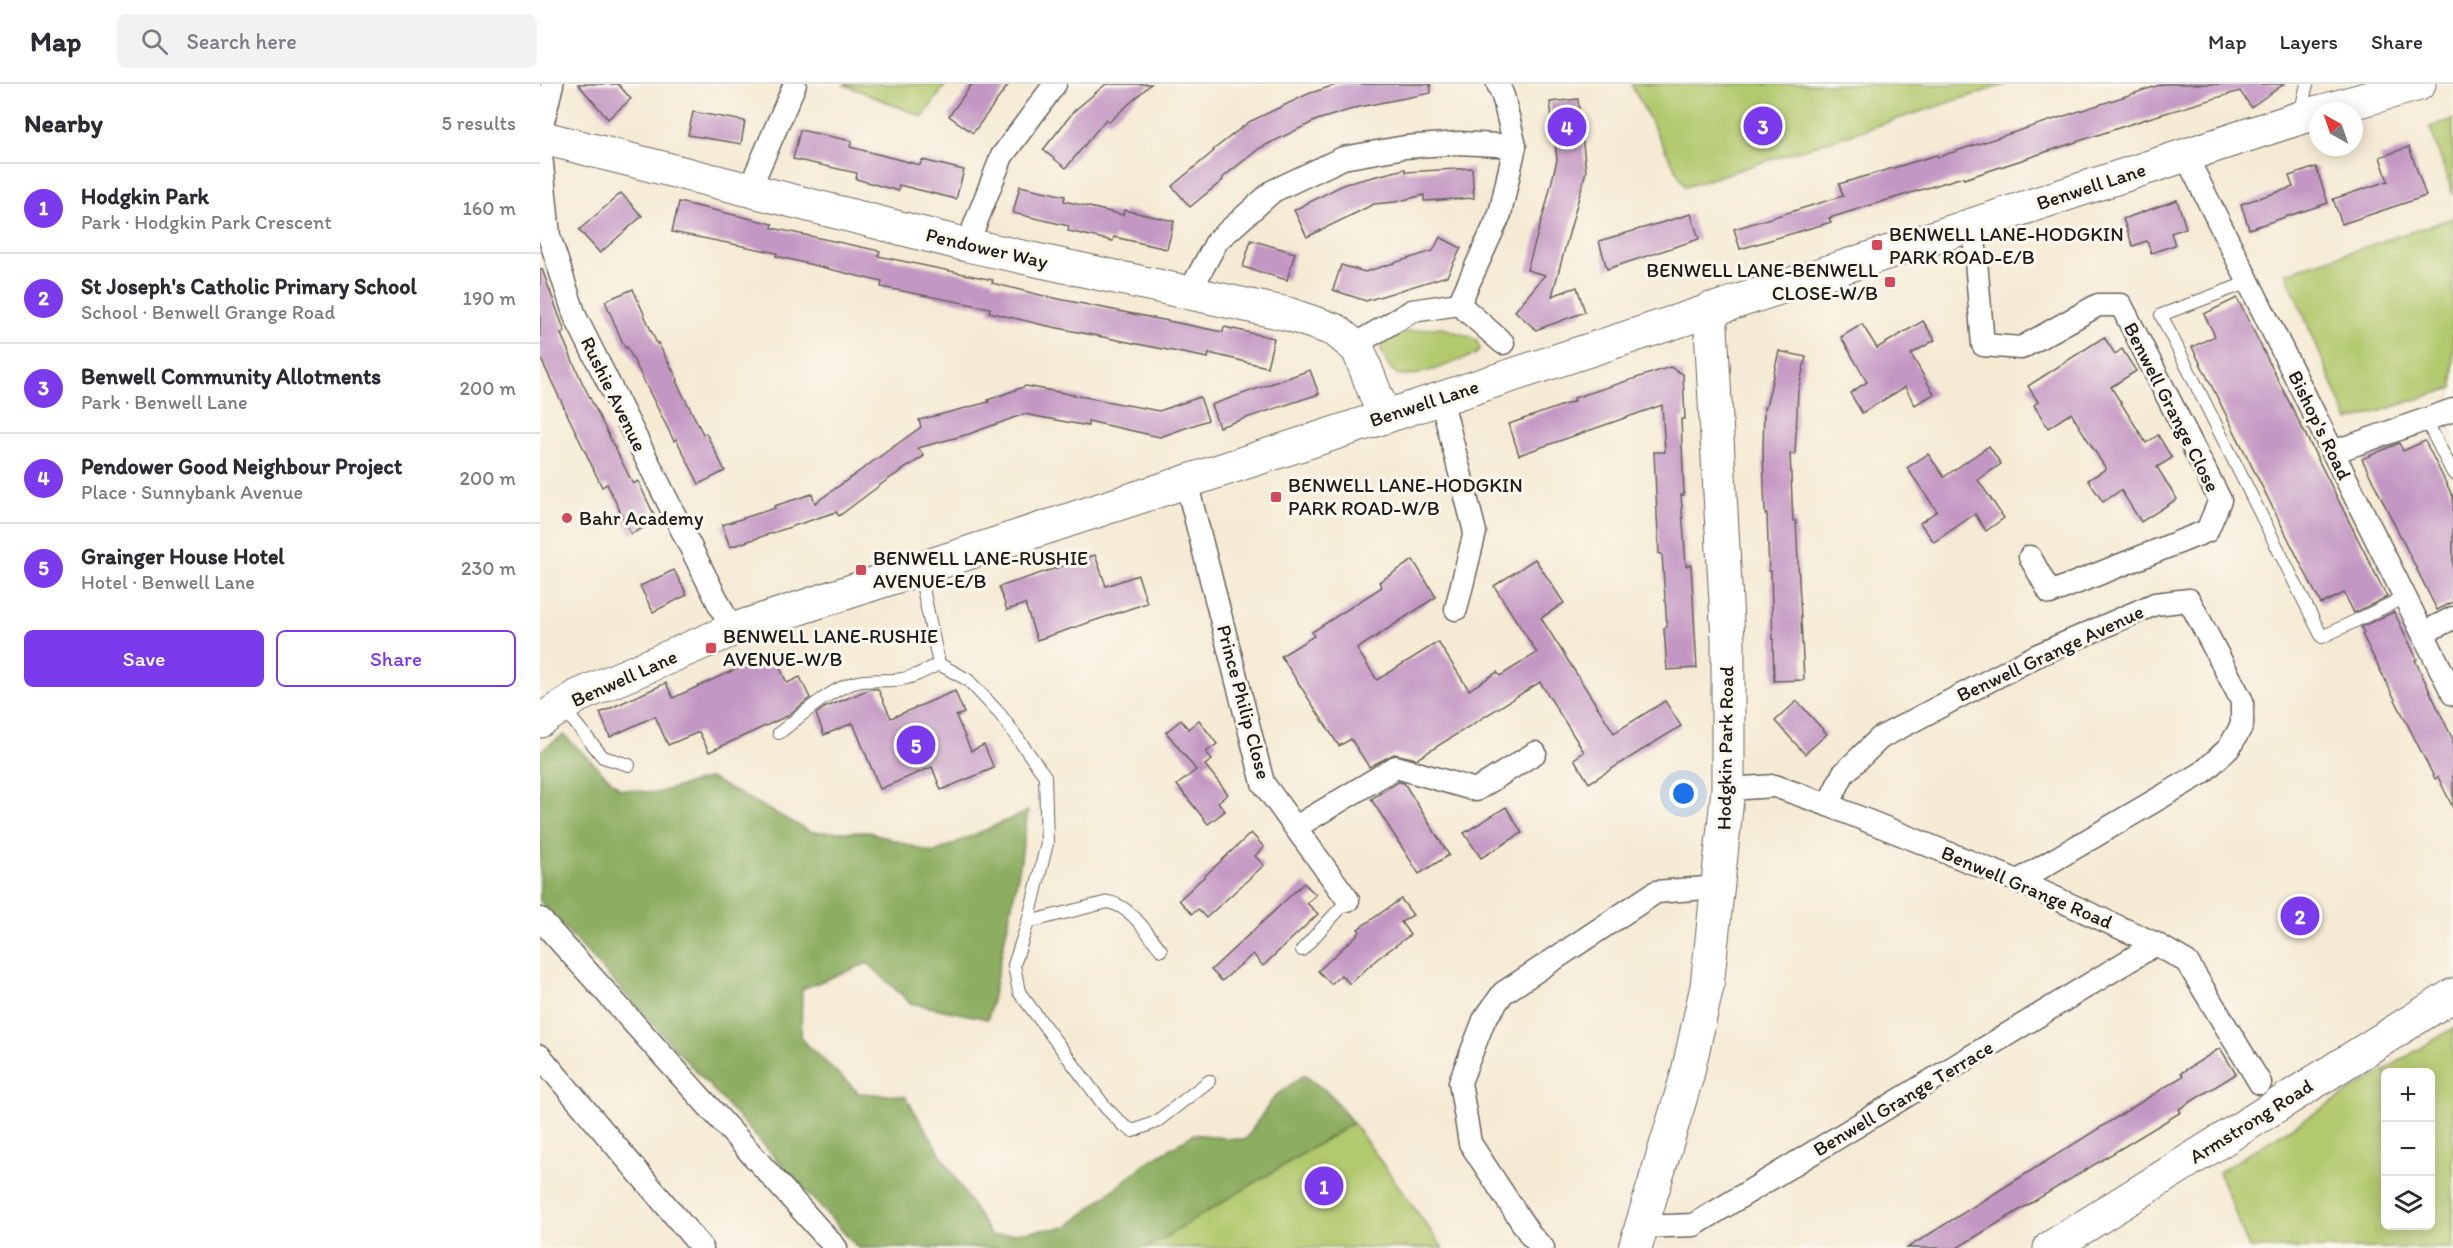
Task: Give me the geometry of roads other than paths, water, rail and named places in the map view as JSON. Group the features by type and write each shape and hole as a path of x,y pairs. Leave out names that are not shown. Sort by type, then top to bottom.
{"street":[{"path":"540,136 552,84"},
{"path":"749,190 795,84"},
{"path":"967,245 1002,156 1055,84"},
{"path":"1459,304 1500,214 1515,146 1498,84"},
{"name":"Benwell Lane","path":"2355,102 2419,84"},
{"name":"Benwell Lane","path":"551,714 578,696 732,630 2309,115"},
{"name":"Pendower Way","path":"540,136 967,245 1288,314 1335,330 1358,349 1384,416"},
{"path":"1189,293 1217,241 1265,198 1273,191 1343,158 1405,147 1459,143 1515,146"},
{"name":"Rushie Avenue","path":"540,144 549,236 575,316 732,630"},
{"name":"Bishop's Road","path":"2186,156 2453,694"},
{"name":"Benwell Grange Close","path":"1973,224 1983,345 2020,348 2098,305 2121,304 2220,500 2207,531 2050,593 2030,557"},
{"path":"1366,338 1412,311 1459,304"},
{"path":"1459,304 1503,343"},
{"name":"Hodgkin Park Road","path":"1639,1237 1687,1076 1707,986 1728,789 1728,640 1710,309"},
{"path":"1441,398 1475,532 1456,609"},
{"path":"2333,452 2453,411"},
{"name":"Prince Philip Close","path":"1186,481 1263,783 1348,900"},
{"name":"Benwell Grange Avenue","path":"1828,805 1843,774 1880,738 2036,656 2155,604 2189,600 2242,701 2242,725 2229,748 2202,773 2018,881"},
{"path":"2423,633 2453,618"},
{"path":"1296,827 1396,767 1476,790 1535,753"},
{"name":"Benwell Grange Road","path":"1728,789 1775,786 1828,805 2018,881 2156,944 2187,962 2260,1083"},
{"path":"1543,1248 1531,1236 1470,1143 1460,1082 1484,1020 1503,993 1656,892 1718,887"},
{"path":"540,919 836,1248"},
{"name":"Benwell Grange Terrace","path":"1639,1237 1694,1225 2156,944"},
{"name":"Armstrong Road","path":"2050,1248 2453,995"},
{"path":"540,1056 702,1248"}],"lane":[{"path":"2307,84 2311,102"},
{"path":"2249,282 2161,315 2322,637 2405,597"},
{"path":"2426,420 2453,473"},
{"path":"919,569 939,664 968,680 1000,714 1045,776 1047,843 1028,922 1014,965 1019,992 1106,1108 1122,1125 1133,1131 1156,1122 1209,1081"},
{"path":"779,733 826,698 852,684 874,680 898,680 918,675 939,664"},
{"path":"551,714 603,757 628,765"},
{"path":"1302,950 1348,900"},
{"path":"1028,922 1108,902 1118,904 1128,911 1161,950"}],"place":[{"name":"Benwell Community Allotments","path":"1763,126"},
{"name":"Pendower Good Neighbour Project","path":"1567,127"},
{"name":"BENWELL LANE-HODGKIN PARK ROAD-E/B","path":"1877,245"},
{"name":"BENWELL LANE-BENWELL CLOSE-W/B","path":"1890,282"},
{"name":"BENWELL LANE-HODGKIN PARK ROAD-W/B","path":"1276,497"},
{"name":"Bahr Academy","path":"567,518"},
{"name":"BENWELL LANE-RUSHIE AVENUE-E/B","path":"861,570"},
{"name":"BENWELL LANE-RUSHIE AVENUE-W/B","path":"711,648"},
{"name":"Grainger House Hotel","path":"916,745"},
{"name":"St Joseph's Catholic Primary School","path":"2300,916"},
{"name":"Hodgkin Park","path":"1324,1186"}]}
